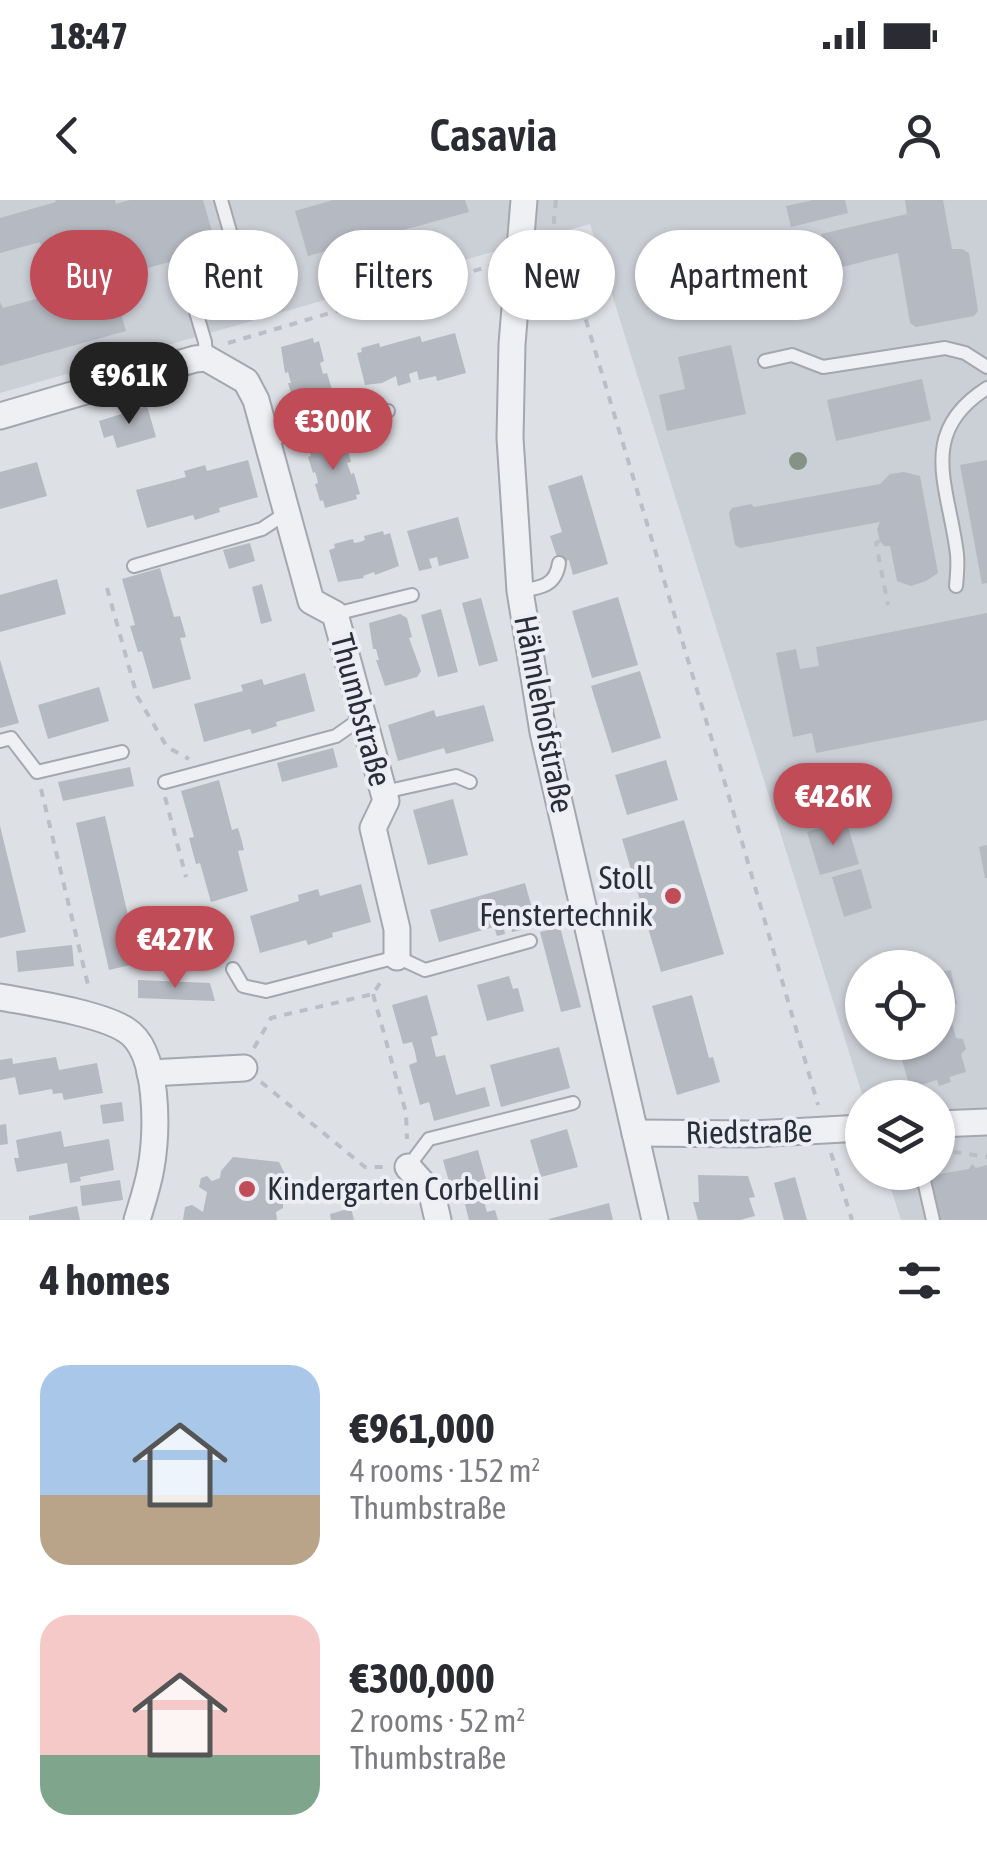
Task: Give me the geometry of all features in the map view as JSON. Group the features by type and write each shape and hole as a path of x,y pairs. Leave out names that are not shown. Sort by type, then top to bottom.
{"street":[{"name":"Hähnlehofstraße","path":"521,230 524,200"},
{"name":"Hähnlehofstraße","path":"514,320 510,438 520,591 543,732 654,1220"},
{"path":"0,416 210,360"},
{"name":"Thumbstraße","path":"210,360 246,381 256,400 311,602 335,614 386,801 373,828 397,929 396,957"},
{"path":"0,997 96,1018 126,1030 141,1044 150,1074 155,1140 137,1220"},
{"path":"150,1074 244,1068"},
{"path":"955,1123 987,1122"},
{"name":"Riedstraße","path":"635,1133 752,1134 845,1129"},
{"path":"408,1167 432,1194 438,1220"}],"lane":[{"path":"210,360 188,286 241,270 221,200"},
{"path":"764,361 792,355 823,367 946,348 965,353 987,367"},
{"path":"956,586 957,558 941,457 956,414 987,388"},
{"path":"268,440 388,410"},
{"path":"134,566 262,529 286,513"},
{"path":"520,591 549,584 558,564"},
{"path":"335,614 412,595"},
{"path":"165,782 336,736 363,717"},
{"path":"0,741 12,738 37,772 122,752"},
{"path":"384,792 456,776 470,782"},
{"path":"233,969 243,986 266,991 396,957 425,970 530,941"},
{"path":"408,1167 429,1138 573,1103"},
{"path":"926,1190 932,1220"}],"path":[{"path":"558,200 555,255 574,277 852,1220"},
{"path":"210,360 230,342 488,267"},
{"path":"880,540 876,543 888,604"},
{"path":"107,588 137,696 167,747 195,762 204,772"},
{"path":"37,772 96,1018"},
{"path":"165,782 164,795 186,877"},
{"path":"372,994 406,1113 408,1167 365,1167 244,1068 271,1018 372,994 396,957"},
{"path":"955,1152 987,1157"}],"shaded area":[{"path":"0,200 987,200 987,1220 901,1220 891,1190 955,1190 955,1080 858,1080 851,1060 955,1060 955,950 845,950 845,1039 615,304 615,230 592,230 590,224 569,230 488,230 488,253 468,259 468,230 318,230 318,302 298,308 298,230 168,230 168,320 255,320 0,393"}],"building":[{"path":"203,200 212,230 168,230 168,262 148,268 148,230 30,230 30,245 0,253 0,218 56,202"},
{"path":"333,200 465,200 469,212 403,230 318,230 318,253 308,256 295,211"},
{"path":"813,200 845,200 848,213 791,227 786,206"},
{"path":"905,200 943,200 952,249 969,253 978,311 974,316 916,327 910,323 898,253 843,267 843,230 838,230 907,214"},
{"path":"30,301 30,320 123,320 126,331 0,366 0,302 3,308"},
{"path":"455,333 466,373 437,381 436,376 419,380 417,371 409,374 411,382 398,386 396,376 365,385 357,353 362,352 361,348 420,336 422,342"},
{"path":"313,338 314,343 319,341 324,361 320,363 333,393 330,398 298,407 288,383 288,372 285,373 281,347"},
{"path":"731,345 746,414 667,431 659,395 685,389 678,357"},
{"path":"922,379 931,420 836,441 827,400"},
{"path":"147,406 156,437 117,448 113,435 104,438 99,421"},
{"path":"340,439 346,442 351,462 347,463 360,494 357,499 325,508 315,484 318,483 308,448"},
{"path":"248,460 258,497 219,508 220,512 195,520 193,515 147,528 136,490 186,477 184,471 205,465 207,471"},
{"path":"987,460 987,583 982,584 960,465"},
{"path":"37,462 47,496 0,509 0,472"},
{"path":"890,474 920,476 938,573 926,581 911,586 897,581 890,546 880,541 880,522 740,548 735,545 729,513 732,508 880,484"},
{"path":"582,475 608,564 573,575 569,560 559,563 550,536 562,532 548,486"},
{"path":"458,517 469,558 439,566 437,557 429,559 432,568 419,571 407,531"},
{"path":"383,531 384,535 390,533 399,566 338,582 329,550 335,548 334,544 353,539 354,543 360,542 365,540 364,536"},
{"path":"250,543 255,561 229,569 223,550"},
{"path":"160,568 174,617 180,616 186,637 180,638 191,679 153,689 130,626 135,625 122,579"},
{"path":"57,579 66,614 0,632 0,595"},
{"path":"262,584 272,621 261,624 252,587"},
{"path":"618,597 638,665 592,678 572,611"},
{"path":"481,598 498,661 479,666 462,603"},
{"path":"441,609 458,672 438,677 421,615"},
{"path":"987,613 987,720 816,753 812,733 793,737 776,653 796,649 800,669 819,666 816,647"},
{"path":"400,614 407,618 412,637 409,638 421,671 417,677 385,686 369,623"},
{"path":"0,660 19,723 0,728"},
{"path":"640,671 661,738 612,753 591,686"},
{"path":"305,673 315,711 276,722 277,726 252,734 250,729 204,742 194,704 243,691 241,685 262,679 264,685"},
{"path":"99,687 109,721 48,739 38,705"},
{"path":"484,705 494,741 446,754 444,748 398,761 388,725 434,710 436,717"},
{"path":"333,748 338,767 282,782 277,763"},
{"path":"666,760 678,800 627,815 615,775"},
{"path":"130,767 134,786 63,801 58,782"},
{"path":"219,780 232,830 238,828 241,838 244,850 238,851 248,891 211,902 200,863 196,864 189,838 194,837 181,791"},
{"path":"453,799 468,855 428,865 413,810"},
{"path":"105,816 139,963 109,970 76,823"},
{"name":"Stoll Fenstertechnik","path":"684,820 724,954 661,972 622,839"},
{"path":"846,820 859,864 820,875 807,832"},
{"path":"0,826 26,932 0,938"},
{"path":"987,845 987,878 985,878 979,847"},
{"path":"861,869 872,908 844,917 832,877"},
{"path":"525,883 537,926 528,928 525,919 518,921 521,930 512,932 510,923 503,925 505,934 497,936 494,927 439,942 430,910"},
{"path":"361,884 371,922 332,933 333,937 308,945 306,940 260,953 250,916 299,901 298,895 318,889 320,896"},
{"path":"560,927 581,1007 561,1012 540,932"},
{"path":"72,945 74,966 18,972 16,951"},
{"path":"509,976 513,989 518,988 524,1011 487,1021 477,985"},
{"path":"138,980 210,983 215,1001 138,998"},
{"path":"427,995 438,1035 431,1037 436,1057 445,1055 456,1095 485,1087 490,1106 434,1121 429,1102 420,1105 409,1065 417,1062 415,1052 412,1042 403,1044 392,1005"},
{"path":"692,995 709,1058 713,1057 720,1082 677,1095 652,1006"},
{"path":"955,1034 963,1039 966,1049 961,1054 966,1072 949,1077 950,1080 908,1080 902,1060 955,1060"},
{"path":"559,1047 570,1088 501,1107 490,1065"},
{"path":"56,1057 59,1070 97,1063 103,1093 64,1100 62,1093 53,1094 52,1089 19,1095 15,1077 0,1080 0,1060 12,1058 13,1064"},
{"path":"122,1102 124,1121 103,1124 100,1105"},
{"path":"6,1124 8,1144 0,1145 0,1125"},
{"path":"567,1129 578,1167 541,1177 530,1140"},
{"path":"61,1131 64,1147 109,1139 114,1170 70,1183 67,1163 17,1172 16,1140"},
{"path":"478,1150 489,1190 481,1192 487,1212 495,1210 498,1220 469,1220 463,1197 454,1200 443,1160"},
{"name":"Kindergarten Corbellini","path":"233,1157 279,1162 293,1190 283,1200 283,1208 276,1212 277,1220 183,1220 185,1207 192,1205 203,1212 207,1192 199,1187 201,1178 220,1178"},
{"path":"972,1164 976,1168 987,1165 987,1220 937,1220 932,1190 955,1190 955,1171 969,1169"},
{"path":"698,1175 748,1176 755,1197 749,1198 755,1216 698,1220 693,1202 699,1202"},
{"path":"795,1177 807,1220 784,1220 774,1183"},
{"path":"120,1180 123,1200 82,1206 80,1186"},
{"path":"609,1203 613,1220 549,1220 549,1219"},
{"path":"77,1206 80,1220 29,1220 29,1216"},
{"path":"351,1208 354,1220 331,1220 330,1214"}],"place":[{"name":"Stoll Fenstertechnik","path":"673,896"},
{"name":"Kindergarten Corbellini","path":"247,1189"}]}
